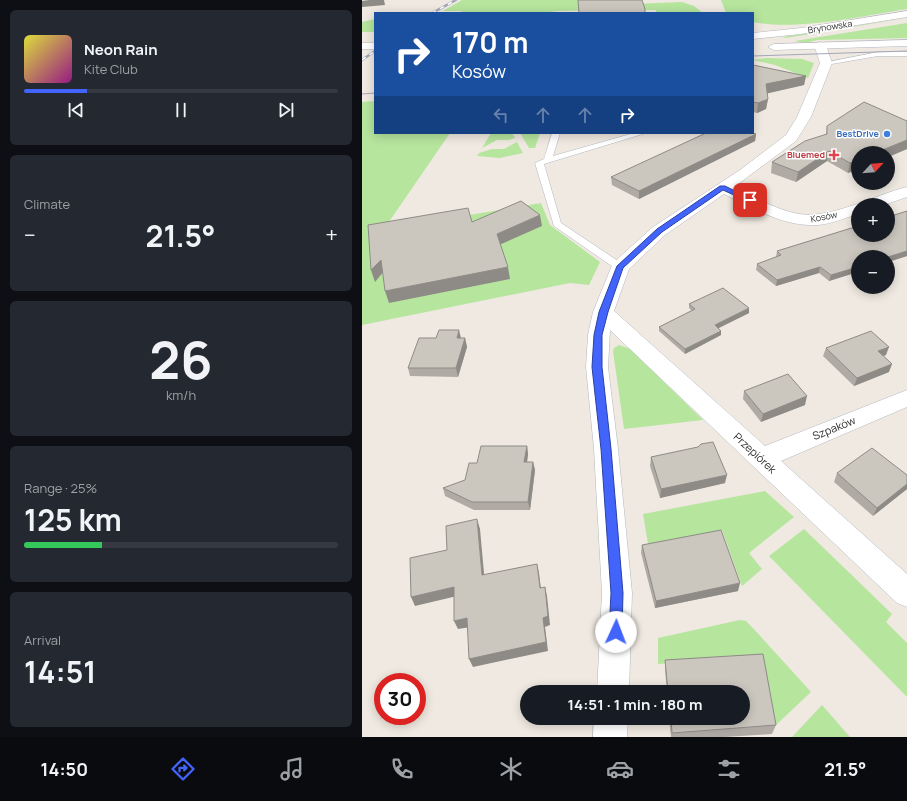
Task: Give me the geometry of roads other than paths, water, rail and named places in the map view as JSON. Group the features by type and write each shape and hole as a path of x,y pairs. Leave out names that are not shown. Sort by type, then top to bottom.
{"street":[{"name":"Brynowska","path":"754,36 801,31 907,14"},
{"name":"Brynowska","path":"754,43 786,40 907,22"},
{"path":"754,47 823,54 907,43"},
{"path":"362,46 374,46"},
{"path":"613,685 617,593 606,449 597,367 598,335 604,312 620,267 659,231 723,188 791,138 804,117 823,54"},
{"name":"Kosów","path":"723,188 790,218 811,221 827,218 851,210"},
{"path":"889,198 907,192"},
{"name":"Przepiórek","path":"604,312 907,593"},
{"name":"Szpaków","path":"761,458 907,398"},
{"path":"610,737 611,725"}],"lane":[{"path":"823,54 907,54"},
{"path":"548,160 556,134"},
{"path":"620,267 557,224 539,163 639,134"}],"tram line":[{"path":"754,56 907,51"},
{"path":"362,94 374,93"}],"railway":[{"path":"434,12 456,0"},
{"path":"362,60 374,52"}],"place":[{"name":"BestDrive","path":"887,134"},
{"name":"Bluemed","path":"834,155"}]}
